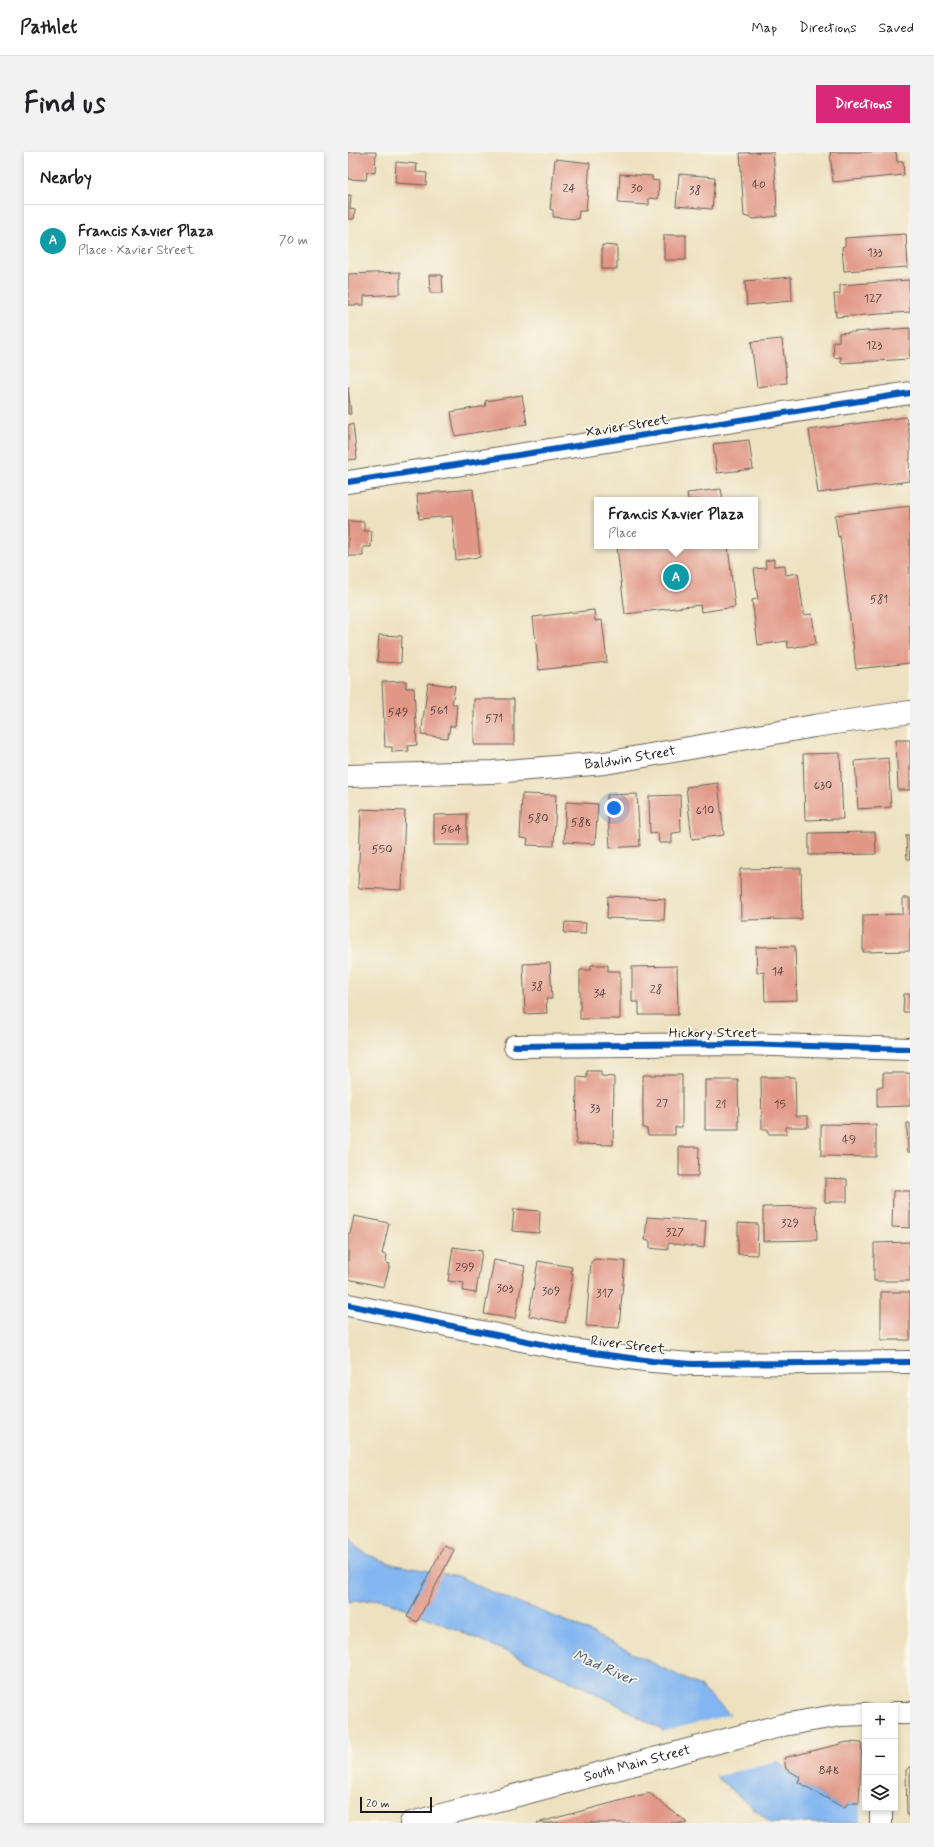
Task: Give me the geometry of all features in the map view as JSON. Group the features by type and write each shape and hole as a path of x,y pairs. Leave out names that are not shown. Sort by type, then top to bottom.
{"street":[{"name":"Xavier Street","path":"348,482 910,393"},
{"name":"Baldwin Street","path":"348,776 493,772 605,763 814,726 910,712"},
{"name":"Hickory Street","path":"515,1046 744,1044 910,1049"},
{"name":"River Street","path":"348,1305 563,1349 652,1361 692,1364 910,1362"},
{"path":"898,1713 910,1713"},
{"name":"South Main Street","path":"411,1823 753,1733 815,1719 841,1715 862,1714"}],"water":[{"name":"Mad River","path":"348,1538 356,1547 368,1555 396,1565 458,1576 489,1591 571,1623 700,1686 786,1769 800,1777 798,1782 844,1808 848,1803 858,1803 862,1806 862,1811 868,1811 882,1823 771,1823 659,1728 611,1701 529,1662 388,1601 380,1599 348,1602"}],"pier":[{"path":"732,1714 780,1760 714,1777 661,1732"},
{"path":"860,1802 862,1804 862,1811 870,1811 884,1823 860,1823"}],"building":[{"path":"348,152 376,152 375,173 367,172 366,180 348,179"},
{"path":"773,152 777,216 754,219 744,216 740,153"},
{"path":"830,152 896,152 897,162 903,161 904,175 833,182"},
{"path":"555,159 590,163 586,211 579,211 578,219 553,217 553,210 550,209"},
{"path":"396,162 417,164 416,172 427,173 426,185 395,183"},
{"path":"620,174 652,176 652,180 659,181 658,199 649,198 649,205 618,203"},
{"path":"679,174 715,177 712,209 676,206"},
{"path":"348,195 351,195 350,209 355,210 354,219 348,219"},
{"path":"906,234 908,267 844,271 842,247 845,246 845,238"},
{"path":"664,235 686,235 686,260 664,260"},
{"path":"602,245 617,246 617,269 602,269"},
{"path":"400,272 400,294 364,296 364,305 348,305 348,274"},
{"path":"429,275 442,275 443,293 430,293"},
{"path":"791,277 792,301 747,305 745,281"},
{"path":"909,280 910,312 836,317 834,294 840,294 840,285"},
{"path":"910,328 910,359 841,363 841,357 834,358 833,342 839,341 839,333"},
{"path":"782,339 787,383 757,387 751,342"},
{"path":"348,387 351,414 348,414"},
{"path":"522,395 527,424 455,436 451,412 486,406 485,401"},
{"path":"906,417 910,438 910,481 818,493 809,430"},
{"path":"353,424 357,459 348,460 348,425"},
{"path":"749,440 753,469 717,473 713,444"},
{"path":"473,489 480,557 456,560 452,516 419,519 417,494"},
{"path":"721,489 722,497 688,497 687,493"},
{"path":"910,506 910,663 856,669 840,536 838,537 835,515"},
{"path":"348,521 364,522 364,531 372,531 371,547 363,547 363,556 348,556"},
{"path":"617,549 728,549 735,607 701,612 700,605 625,614"},
{"path":"774,559 774,566 785,565 786,575 798,573 804,615 812,614 816,644 788,648 787,641 758,645 752,600 758,599 754,569 766,568 765,561"},
{"path":"594,610 595,621 602,620 607,662 539,670 533,617"},
{"path":"379,635 402,636 401,663 377,662"},
{"path":"406,681 406,688 414,688 417,745 408,746 409,751 392,752 392,747 385,747 382,682"},
{"path":"428,683 455,686 452,704 457,704 455,726 450,726 448,738 421,735"},
{"path":"474,699 514,699 514,745 474,745"},
{"path":"896,740 910,740 910,790 898,790"},
{"path":"840,753 843,819 805,820 803,754"},
{"path":"888,758 891,807 858,809 855,761"},
{"path":"718,783 724,835 692,839 686,787"},
{"path":"522,794 556,795 554,846 527,845 528,839 520,838"},
{"path":"637,794 640,846 610,848 607,795"},
{"path":"680,795 681,832 672,833 672,843 659,843 658,833 650,834 649,796"},
{"path":"566,802 598,804 595,844 564,842"},
{"path":"361,809 405,811 402,890 358,888"},
{"path":"467,814 467,845 434,845 434,815"},
{"path":"875,832 876,854 809,855 809,833"},
{"path":"906,835 910,835 910,859 907,859"},
{"path":"801,868 802,919 741,920 740,869"},
{"path":"608,896 665,899 664,920 607,918"},
{"path":"903,898 910,898 910,951 863,952 863,915 903,914"},
{"path":"565,922 586,923 585,934 564,933"},
{"path":"795,946 797,1000 765,1001 764,972 757,973 756,947"},
{"path":"550,963 552,999 546,999 547,1013 525,1014 523,964"},
{"path":"591,965 608,965 608,971 620,971 620,1019 580,1019 580,970 591,970"},
{"path":"677,966 678,1015 639,1015 639,1002 632,1002 632,967"},
{"path":"904,994 910,994 910,1012 903,1012"},
{"path":"587,1071 601,1071 601,1076 614,1077 613,1145 576,1144 577,1077 587,1078"},
{"path":"883,1073 910,1073 910,1106 877,1107 877,1087 883,1087"},
{"path":"643,1075 682,1075 682,1127 675,1127 675,1135 648,1135 647,1129 643,1128"},
{"path":"761,1077 795,1077 796,1116 808,1116 808,1127 786,1127 786,1134 768,1134 768,1129 762,1129"},
{"path":"705,1080 738,1080 739,1130 705,1130"},
{"path":"907,1123 910,1123 910,1152 908,1152"},
{"path":"821,1124 876,1125 876,1157 821,1156"},
{"path":"679,1147 699,1147 698,1176 679,1176"},
{"path":"825,1178 847,1179 847,1202 825,1202"},
{"path":"893,1191 910,1191 910,1228 892,1227"},
{"path":"816,1206 817,1240 763,1241 763,1207"},
{"path":"514,1209 540,1211 539,1233 512,1231"},
{"path":"354,1216 389,1223 382,1254 387,1255 386,1263 390,1264 384,1287 348,1279 348,1233 350,1234"},
{"path":"647,1217 706,1221 704,1248 668,1243 668,1250 650,1248 650,1241 645,1240"},
{"path":"738,1223 758,1224 757,1255 738,1254"},
{"path":"910,1242 910,1281 874,1281 874,1243"},
{"path":"453,1247 482,1251 476,1293 463,1291 464,1283 448,1281"},
{"path":"595,1259 625,1261 619,1328 586,1326 591,1262"},
{"path":"494,1260 525,1266 515,1319 484,1314"},
{"path":"538,1261 572,1267 571,1273 573,1273 565,1323 529,1316"},
{"path":"881,1292 910,1292 910,1340 881,1340"},
{"path":"444,1545 454,1550 417,1622 407,1617"},
{"path":"848,1742 862,1743 859,1803 848,1803 844,1808 798,1782 800,1777 786,1769 784,1758"},
{"path":"910,1766 910,1817 907,1814 906,1770"},
{"path":"649,1793 688,1823 537,1823"}],"cycle path":[{"path":"348,482 910,393"},
{"path":"515,1046 744,1044 910,1049"},
{"path":"348,1305 571,1350 652,1361 692,1364 910,1362"}],"place":[{"name":"Francis Xavier Plaza","path":"676,577"}]}
